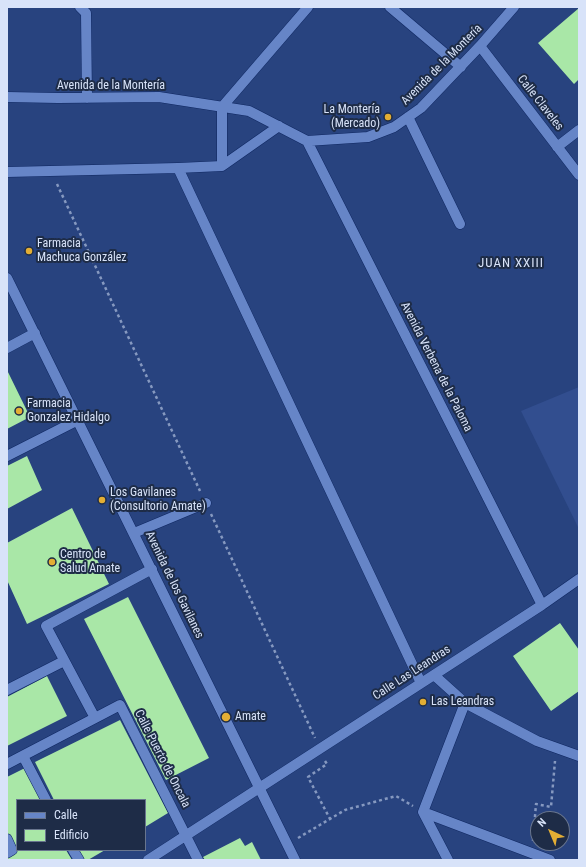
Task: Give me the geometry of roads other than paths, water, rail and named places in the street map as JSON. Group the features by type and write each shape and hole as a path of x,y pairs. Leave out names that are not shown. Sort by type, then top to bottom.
{"street":[{"path":"222,166 222,107 308,7"},
{"path":"390,7 460,67"},
{"name":"Avenida de la Montería","path":"7,97 159,97 249,111 307,141 368,138 394,127 421,108 480,46 514,7"},
{"path":"86,9 87,98"},
{"name":"Calle Claveles","path":"480,46 579,175"},
{"path":"408,117 460,224"},
{"path":"7,172 222,166 279,126"},
{"path":"557,147 579,130"},
{"name":"Avenida Verbena de la Paloma","path":"307,141 542,605"},
{"path":"178,168 421,683"},
{"name":"Avenida de los Gavilanes","path":"7,278 295,860"},
{"path":"7,348 35,333"},
{"path":"7,456 78,420"},
{"path":"134,533 206,503"},
{"path":"7,764 95,718 46,626 152,570"},
{"name":"Calle Las Leandras","path":"148,860 542,605 579,579"},
{"path":"7,690 64,661"},
{"path":"434,675 466,703 537,741 579,756"},
{"path":"448,860 423,812 466,703"},
{"name":"Calle Puerto de Oncala","path":"95,718 120,705 186,836"},
{"path":"23,756 45,799"},
{"path":"423,812 550,860"},
{"path":"186,836 198,860"},
{"path":"7,839 12,850 7,853"},
{"path":"74,851 79,860"}],"place":[{"name":"La Montería (Mercado)","path":"388,117"},
{"name":"Farmacia Machuca González","path":"29,251"},
{"name":"Farmacia Gonzalez Hidalgo","path":"19,411"},
{"name":"Los Gavilanes (Consultorio Amate)","path":"102,500"},
{"name":"Centro de Salud Amate","path":"52,562"},
{"name":"Las Leandras","path":"423,702"},
{"name":"Amate","path":"226,717"}],"district":[{"name":"JUAN XXIII","path":"511,264"}]}
